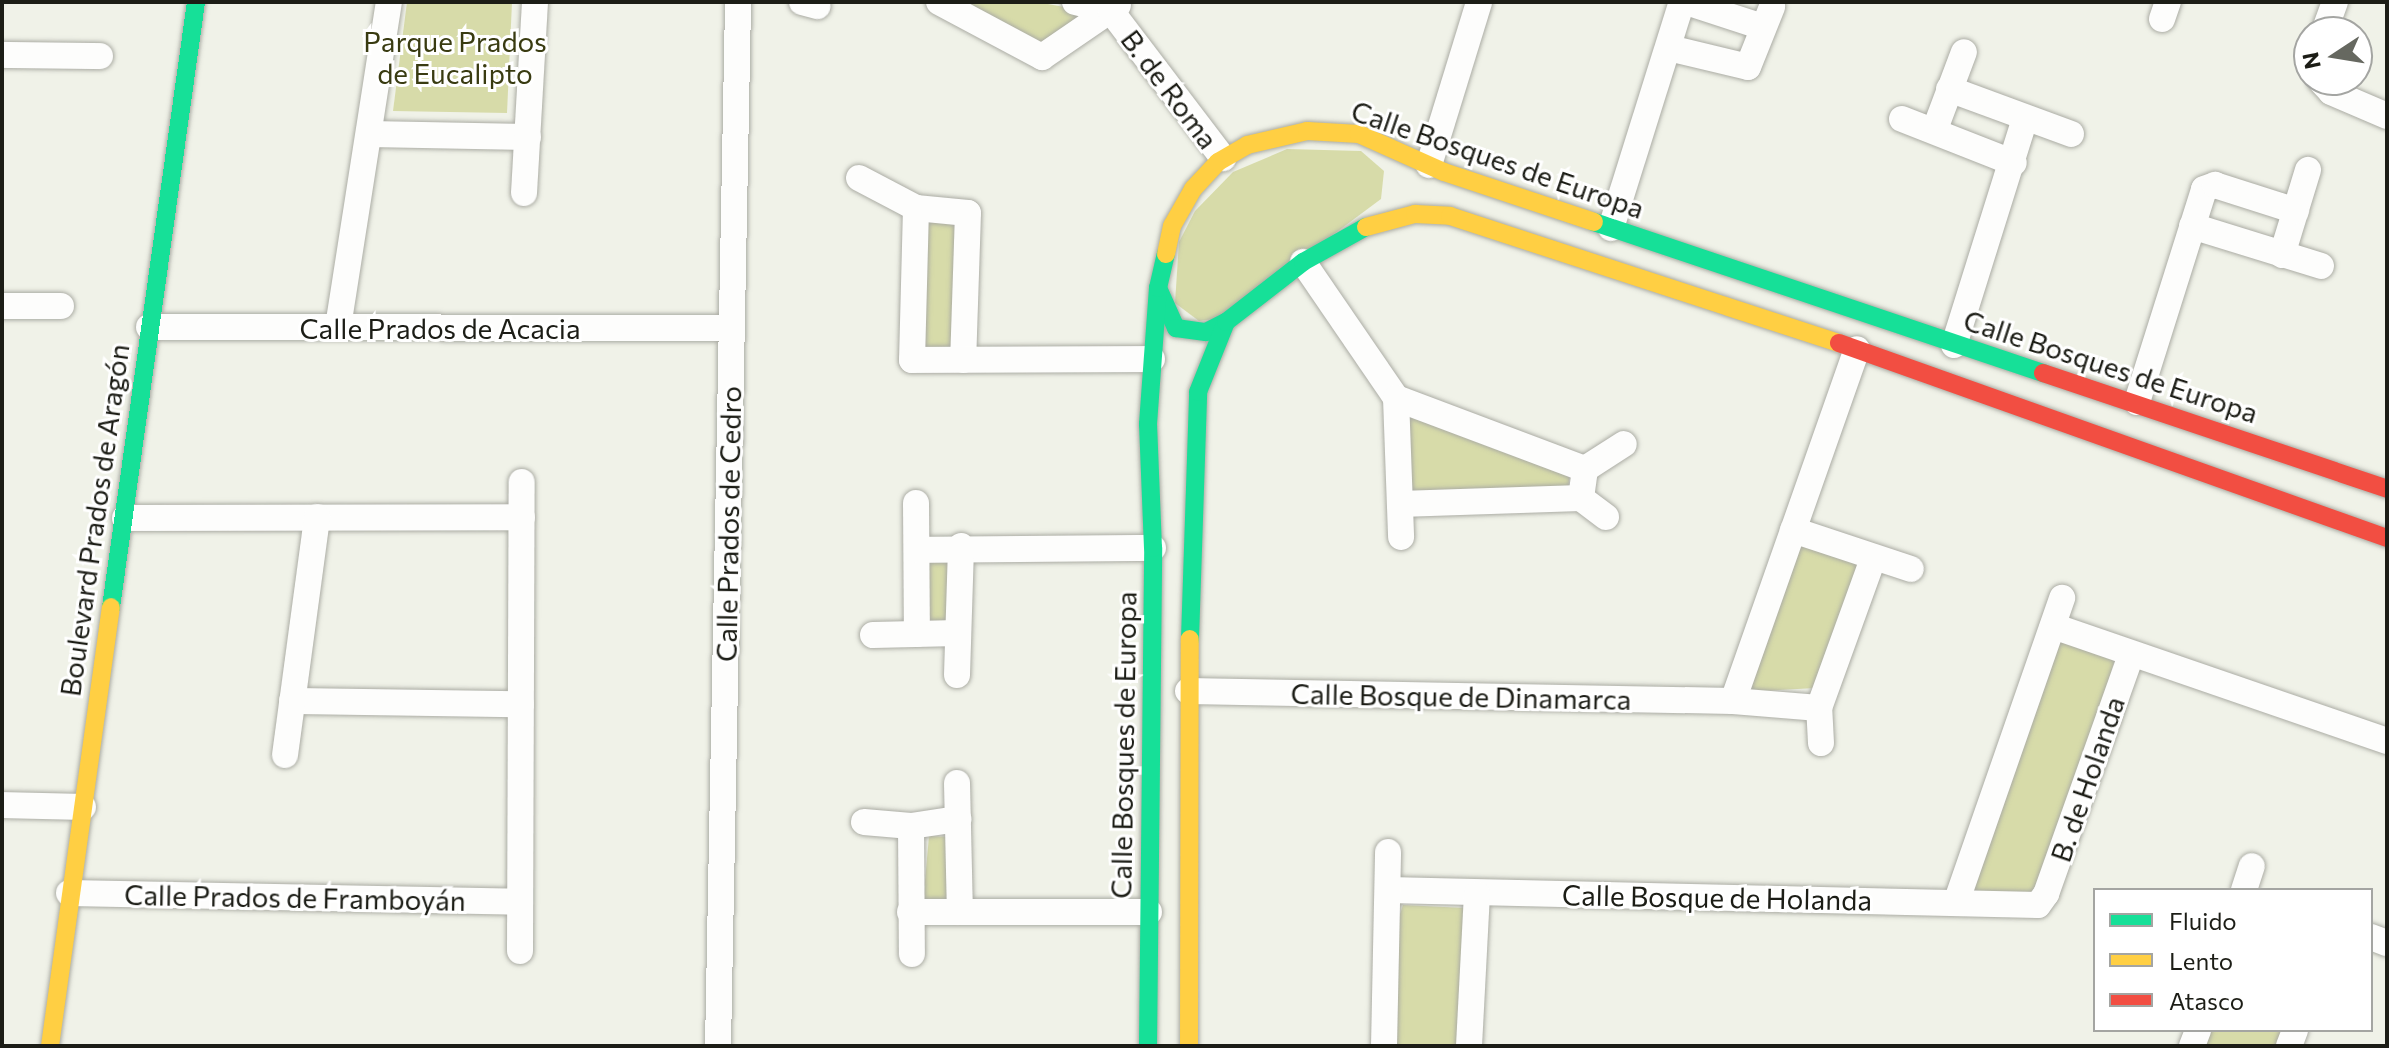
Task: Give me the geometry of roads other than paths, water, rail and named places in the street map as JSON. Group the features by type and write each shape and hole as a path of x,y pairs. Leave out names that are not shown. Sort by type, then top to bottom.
{"street":[{"name":"Boulevard Prados de Aragón","path":"50,1046 196,2"},
{"path":"338,327 389,2"},
{"path":"524,193 535,2"},
{"name":"Calle Prados de Cedro","path":"718,1046 738,2"},
{"path":"939,2 1042,57 1116,7"},
{"name":"B. de Roma","path":"1075,2 1116,7 1223,158"},
{"path":"1429,165 1479,2"},
{"path":"1611,228 1669,48 1684,2 1766,16 1748,67 1669,48"},
{"path":"1935,129 1964,52"},
{"path":"2,55 100,56"},
{"path":"1949,89 2071,134"},
{"path":"2340,96 2387,116"},
{"path":"1954,345 2014,163 2025,118"},
{"path":"1902,119 1935,129 2014,163"},
{"name":"Calle Bosques de Europa","path":"1148,1046 1153,548 1148,424 1158,288 1172,226 1193,189 1223,158 1247,145 1307,131 1337,130 1379,142 1429,165 1611,228 1954,345 2137,402 2387,489"},
{"path":"369,134 528,137"},
{"path":"1379,142 1397,173"},
{"path":"2282,255 2308,170"},
{"path":"859,178 916,208 963,210 969,217 963,360"},
{"path":"2137,402 2207,186 2296,211"},
{"path":"1376,221 1396,196"},
{"path":"916,208 910,357 915,362 1152,359"},
{"path":"1158,288 1166,315 1176,328 1206,332 1226,322 1303,262 1376,221 1415,214 1450,216 1857,349 2387,538"},
{"path":"2192,226 2321,266"},
{"path":"1303,262 1396,398 1401,537"},
{"path":"2,306 61,306"},
{"path":"1189,1046 1188,691 1198,392 1226,322"},
{"name":"Calle Prados de Acacia","path":"149,327 732,328"},
{"path":"1733,701 1857,349"},
{"path":"1396,398 1585,469"},
{"path":"1581,498 1585,469 1624,444"},
{"path":"520,951 522,482"},
{"path":"1400,504 1581,498 1606,517"},
{"path":"916,503 917,634"},
{"path":"285,755 317,517"},
{"path":"125,518 522,517"},
{"path":"1793,530 1873,559 1911,569"},
{"path":"957,675 961,546"},
{"path":"917,550 961,546 1153,548"},
{"path":"1821,743 1819,708 1873,559"},
{"path":"1957,900 2062,598"},
{"path":"2053,626 2387,741"},
{"path":"873,635 958,633"},
{"name":"B. de Holanda","path":"2041,903 2131,655"},
{"name":"Calle Bosque de Dinamarca","path":"1188,691 1733,701 1819,708"},
{"path":"292,701 521,704"},
{"path":"957,783 960,912"},
{"path":"2,805 83,807"},
{"path":"864,822 911,826 958,819"},
{"path":"911,826 912,954"},
{"path":"1384,1046 1388,852"},
{"name":"Calle Bosque de Holanda","path":"1388,890 2041,903"},
{"name":"Calle Prados de Framboyán","path":"69,893 520,902"},
{"path":"1469,1046 1477,894"},
{"path":"910,912 1149,912"}],"park label":[{"name":"Parque Prados de Eucalipto","path":"455,57"}]}
